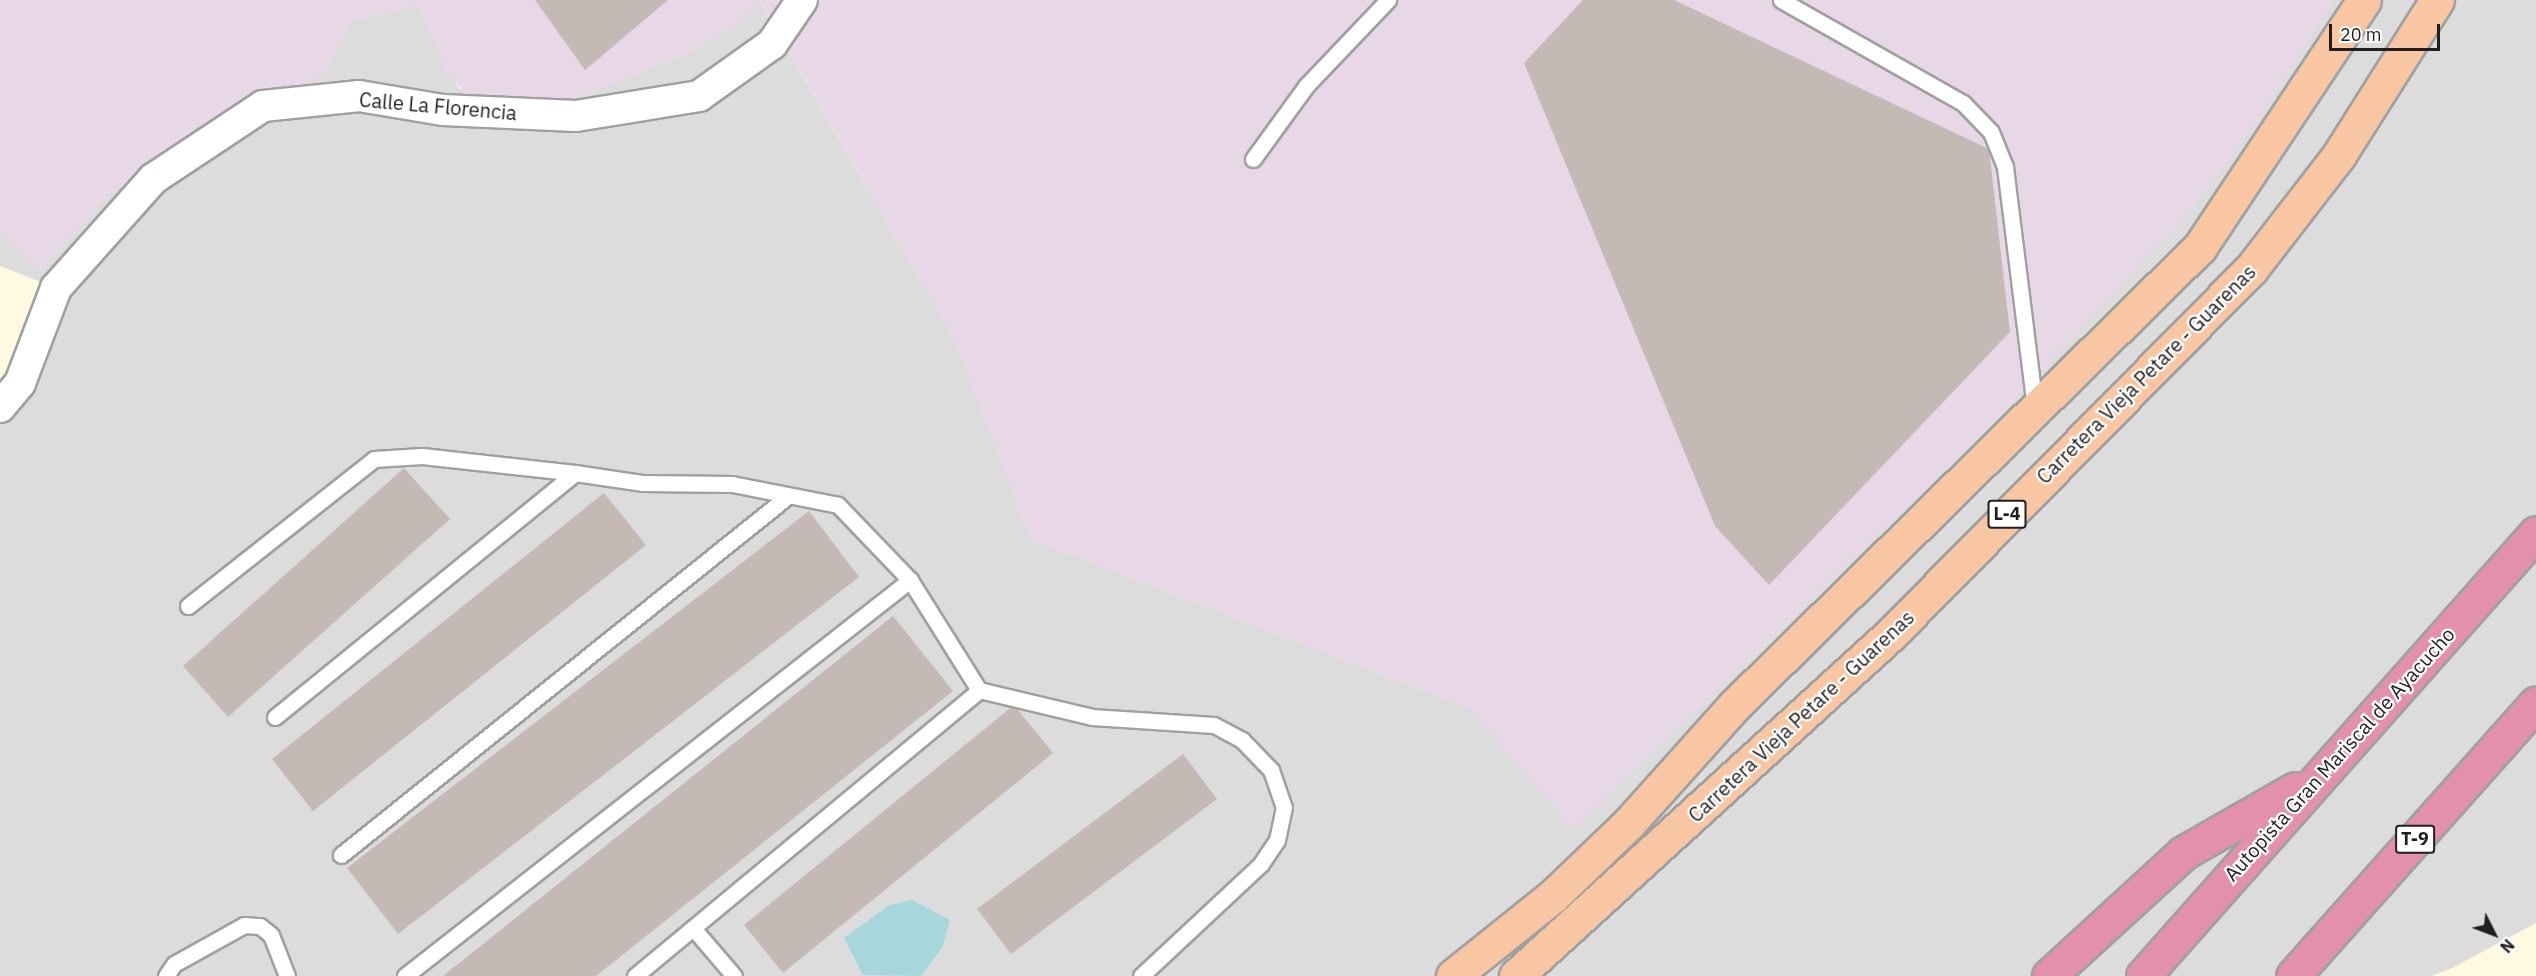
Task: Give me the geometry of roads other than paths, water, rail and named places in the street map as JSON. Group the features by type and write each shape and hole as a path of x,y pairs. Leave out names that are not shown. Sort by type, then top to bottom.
{"highway":[{"name":"Autopista Gran Mariscal de Ayacucho","path":"2143,976 2318,776 2536,533"},
{"name":"T-9","path":"2293,976 2536,703"},
{"path":"2049,976 2183,853 2318,776"}],"main road":[{"name":"Carretera Vieja Petare - Guarenas","path":"1452,976 1554,895 1629,823 1734,706 2200,248 2364,0"},
{"name":"Carretera Vieja Petare - Guarenas","path":"1516,976 1891,633 2250,269 2339,155 2437,0"}],"street":[{"name":"Calle La Florencia","path":"0,407 20,383 56,288 153,179 263,106 359,96 442,110 576,116 699,96 772,44 802,0"}],"lane":[{"path":"1253,159 1306,86 1370,12 1388,0"},
{"path":"1781,0 1964,103 1991,132 2005,167 2035,408"},
{"path":"188,606 374,459 422,456 642,483 732,484 838,505 910,580 979,690 1092,717 1214,725 1242,740 1271,770 1284,807 1277,840 1261,864 1141,976"},
{"path":"275,717 575,473"},
{"path":"341,855 788,496"},
{"path":"405,976 910,580"},
{"path":"635,976 979,690"},
{"path":"166,976 174,964 244,925 260,926 271,935 287,976"},
{"path":"693,928 734,976"}],"water":[{"path":"912,900 950,920 942,948 921,976 863,975 844,938 889,905"}]}
